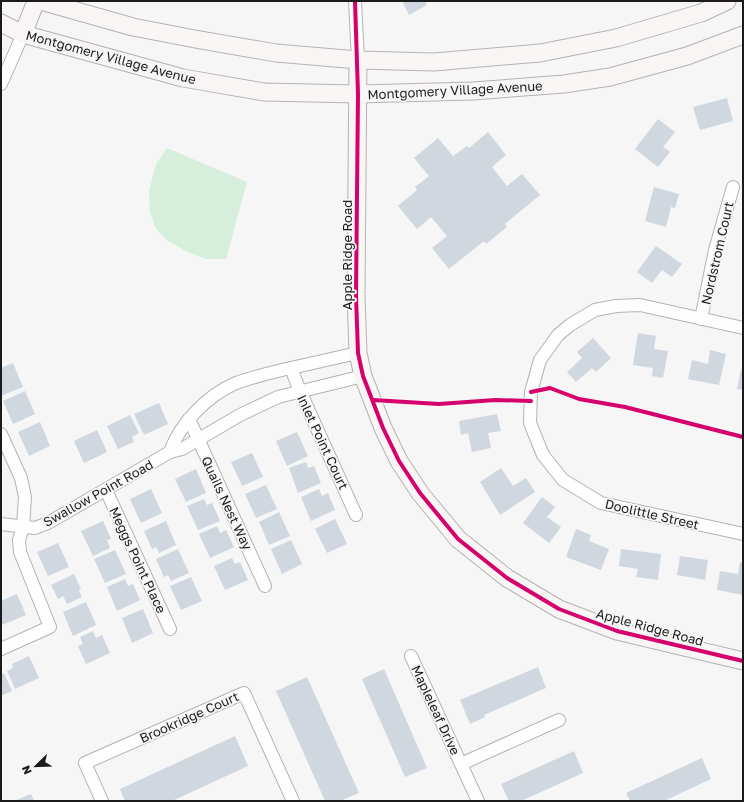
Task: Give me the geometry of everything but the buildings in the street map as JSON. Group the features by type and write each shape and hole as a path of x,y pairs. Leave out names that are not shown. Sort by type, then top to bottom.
{"main road":[{"path":"23,34 36,1"},
{"path":"41,1 133,28 276,53 358,60 434,62 540,53 616,38 701,13 727,1"},
{"name":"Montgomery Village Avenue","path":"1,24 23,34 183,78 264,92 358,94 473,91 572,83 610,77 687,56 743,35"},
{"name":"Apple Ridge Road","path":"358,60 356,296 358,353 364,376 386,435 399,461 420,493 458,539 507,578 558,609 618,631 743,661"}],"street":[{"path":"355,1 358,60"},
{"path":"1,84 23,34"},
{"name":"Nordstrom Court","path":"701,319 715,250 732,187"},
{"name":"Doolittle Street","path":"743,328 640,305 616,306 595,310 570,325 558,335 540,360 531,392 530,423 543,455 562,480 601,503 743,534"},
{"path":"170,452 174,442 189,419 205,404 235,384 253,377 358,353"},
{"name":"Inlet Point Court","path":"291,368 356,515"},
{"name":"Swallow Point Road","path":"1,524 35,528 48,523 170,452 182,449 258,406 278,397 364,376"},
{"name":"Quails Nest Way","path":"189,419 265,586"},
{"path":"1,434 21,478 25,497 23,527 19,540 20,552 50,627 1,649"},
{"name":"Meggs Point Place","path":"106,490 170,629"},
{"name":"Mapleleaf Drive","path":"411,656 478,801"},
{"name":"Brookridge Court","path":"102,801 85,763 244,692 293,801"},
{"path":"461,764 559,720"}],"green space":[{"path":"167,148 247,182 226,259 205,259 186,251 168,241 156,229 150,212 149,191 156,164"}],"cycle path":[{"path":"355,1 358,94 356,296 358,353 363,376 383,428 399,461 420,493 458,539 507,578 559,609 617,631 743,661"},
{"path":"531,392 550,388 579,399 625,407 743,437"},
{"path":"373,400 439,404 495,400 531,401"}]}
